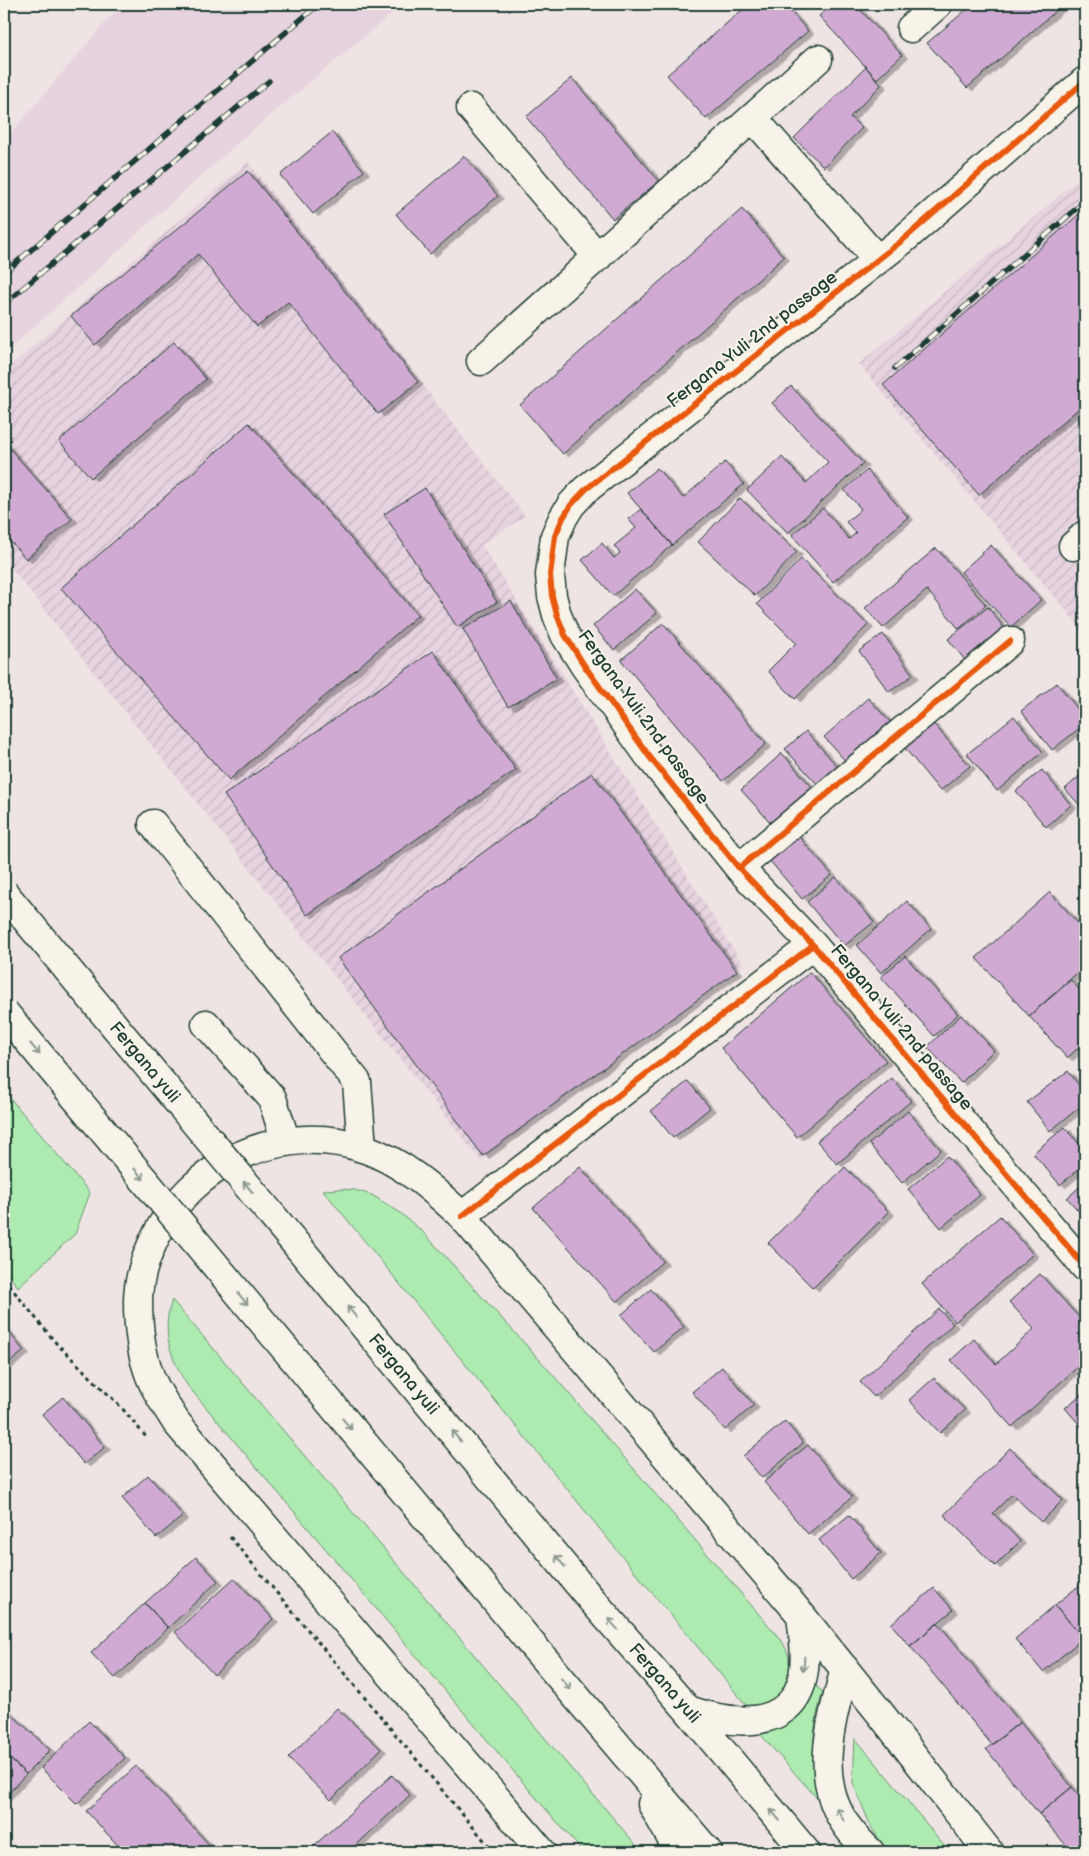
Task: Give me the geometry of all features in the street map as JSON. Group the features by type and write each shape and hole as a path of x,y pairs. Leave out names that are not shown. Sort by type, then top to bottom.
{"main road":[{"path":"911,28 938,4"},
{"path":"481,361 818,60"},
{"name":"Fergana Yuli 2nd passage","path":"1085,81 904,239 585,490 562,518 556,536 550,575 552,596 565,635 603,693 649,756 739,868 813,945 1085,1267"},
{"path":"471,108 598,257"},
{"path":"753,118 877,259"},
{"path":"739,868 1010,641"},
{"path":"153,824 357,1082 362,1148"},
{"name":"Fergana yuli","path":"4,893 592,1599 688,1710 806,1852"},
{"path":"462,1216 813,945"},
{"path":"4,1012 534,1647 708,1852"},
{"path":"206,1024 272,1098 286,1142"},
{"path":"542,1852 176,1422 150,1376 143,1352 139,1327 138,1300 141,1275 149,1250 160,1226 176,1204 193,1186 214,1169 236,1156 286,1142 312,1140 338,1142 362,1148 387,1158 409,1172 462,1216 801,1615 989,1852"},
{"path":"688,1710 719,1720 750,1721 769,1717 784,1710 800,1688 803,1676 804,1654 801,1615"},
{"path":"845,1669 829,1730 828,1775 836,1808 849,1829 870,1852"},
{"path":"880,1713 1006,1852"},
{"path":"618,1744 679,1852"}],"path":[{"path":"4,1279 56,1343 121,1406 152,1444"},
{"path":"228,1535 494,1852"}],"shaded area":[{"path":"125,4 403,4 239,142 4,354 4,141 109,18"},
{"path":"248,162 525,516 482,545 743,965 481,1161 4,559 4,371"},
{"path":"1085,174 1085,633 859,364"}],"green space":[{"path":"4,1091 90,1193 75,1234 18,1287 4,1269"},
{"path":"323,1190 355,1190 372,1195 399,1212 423,1232 547,1368 782,1641 787,1650 789,1671 785,1688 780,1694 766,1703 747,1706 630,1566"},
{"path":"172,1300 642,1852 583,1852 531,1792 187,1385 172,1354 167,1333 167,1322"},
{"path":"812,1683 823,1692 816,1722 814,1748 823,1805 760,1734 769,1731"},
{"path":"855,1738 950,1852 888,1852 871,1827 853,1783"}],"building":[{"path":"749,4 784,4 808,31 706,119 667,75"},
{"path":"833,4 855,4 902,55 877,79 819,16"},
{"path":"973,4 1064,4 967,88 927,43"},
{"path":"866,67 881,85 850,117 862,128 824,167 794,138"},
{"path":"572,78 659,181 613,219 526,117"},
{"path":"332,132 364,171 313,214 280,175"},
{"path":"464,156 498,196 430,254 396,214"},
{"path":"248,171 418,382 378,414 288,302 257,327 198,254 95,345 71,316"},
{"path":"742,209 784,257 563,454 520,405"},
{"path":"1085,209 1085,403 979,495 883,385"},
{"path":"174,342 206,379 91,478 59,441"},
{"path":"791,386 863,463 788,533 747,490 782,457 806,483 828,462 772,403"},
{"path":"249,423 418,615 229,780 61,588"},
{"path":"4,442 72,519 26,559 4,534"},
{"path":"725,462 744,484 672,545 627,493 657,468 683,498"},
{"path":"867,470 908,517 833,582 792,535 823,508 849,539 856,533 846,522 861,509 844,490"},
{"path":"425,488 497,602 457,627 384,514"},
{"path":"740,498 797,552 755,596 698,542"},
{"path":"641,509 672,545 613,596 582,560 602,543 614,558 620,553 614,546 636,528 628,519"},
{"path":"991,545 1041,600 1011,627 961,572"},
{"path":"936,548 986,605 959,629 927,590 883,628 865,608"},
{"path":"801,559 868,625 795,699 768,671 796,643 757,604"},
{"path":"635,589 657,613 614,650 593,626"},
{"path":"511,601 557,679 508,707 463,629"},
{"path":"988,607 1008,633 969,665 948,639"},
{"path":"663,623 766,744 723,781 621,660"},
{"path":"883,634 913,675 889,692 859,651"},
{"path":"433,651 516,770 307,915 224,795"},
{"path":"1057,683 1085,718 1085,724 1052,750 1021,711"},
{"path":"868,698 892,724 848,764 824,737"},
{"path":"1014,716 1043,752 997,791 967,754"},
{"path":"932,722 970,766 940,791 903,746"},
{"path":"806,731 838,767 818,785 785,749"},
{"path":"782,753 812,787 771,823 741,790"},
{"path":"1042,770 1071,805 1046,827 1016,791"},
{"path":"1085,771 1085,811 1065,789"},
{"path":"592,773 737,971 483,1156 338,958"},
{"path":"794,831 832,875 802,899 765,855"},
{"path":"836,877 874,922 844,946 807,902"},
{"path":"1050,892 1085,931 1085,966 1029,1016 976,958"},
{"path":"907,901 931,929 881,973 857,945"},
{"path":"905,956 958,1014 934,1036 881,977"},
{"path":"810,972 886,1061 797,1137 721,1048"},
{"path":"1071,980 1085,996 1085,1042 1067,1058 1029,1016"},
{"path":"961,1015 994,1050 961,1083 927,1047"},
{"path":"1068,1071 1085,1093 1085,1103 1050,1131 1027,1102"},
{"path":"892,1078 911,1101 837,1164 817,1141"},
{"path":"688,1081 710,1108 673,1138 651,1111"},
{"path":"908,1111 941,1150 902,1183 869,1144"},
{"path":"1065,1127 1085,1151 1085,1164 1060,1185 1033,1153"},
{"path":"947,1156 980,1195 941,1228 908,1189"},
{"path":"580,1167 663,1261 617,1302 533,1208"},
{"path":"845,1167 889,1212 813,1288 768,1243"},
{"path":"1085,1182 1085,1218 1067,1198"},
{"path":"1000,1216 1033,1254 955,1322 922,1284"},
{"path":"1040,1274 1085,1324 1085,1360 1012,1427 951,1360 974,1339 996,1364 1034,1329 1009,1302"},
{"path":"651,1289 684,1327 654,1352 621,1315"},
{"path":"939,1309 953,1324 874,1397 860,1382"},
{"path":"4,1326 24,1351 4,1367"},
{"path":"722,1367 754,1405 725,1430 692,1392"},
{"path":"934,1378 965,1410 940,1433 909,1400"},
{"path":"1085,1391 1085,1431 1065,1408"},
{"path":"63,1397 105,1447 84,1464 42,1414"},
{"path":"785,1421 803,1443 762,1478 743,1456"},
{"path":"808,1445 852,1497 808,1534 764,1482"},
{"path":"1010,1448 1063,1500 1041,1522 1012,1494 993,1513 1020,1541 995,1566 944,1515"},
{"path":"148,1475 183,1516 156,1538 122,1498"},
{"path":"849,1515 881,1553 851,1579 819,1540"},
{"path":"196,1557 218,1581 168,1628 145,1603"},
{"path":"234,1578 273,1619 214,1675 175,1632"},
{"path":"1081,1584 1085,1589 1085,1636 1083,1638 1055,1605"},
{"path":"934,1588 953,1610 910,1646 891,1624"},
{"path":"145,1603 168,1628 115,1678 91,1653"},
{"path":"1055,1605 1083,1638 1043,1672 1015,1639"},
{"path":"938,1623 1020,1722 992,1745 910,1646"},
{"path":"5,1708 50,1750 26,1774 4,1753"},
{"path":"337,1708 381,1749 331,1800 288,1758"},
{"path":"89,1721 125,1758 77,1804 41,1768"},
{"path":"1020,1722 1072,1787 1039,1814 986,1749"},
{"path":"9,1758 26,1774 4,1798 4,1764"},
{"path":"136,1766 216,1852 124,1852 86,1811"},
{"path":"392,1775 410,1795 351,1852 307,1852"},
{"path":"1072,1787 1085,1802 1085,1847 1079,1852 1072,1852 1039,1814"}],"railway":[{"path":"4,273 319,4"},
{"path":"4,304 269,81"},
{"path":"895,368 1085,201"}],"cycle path":[{"path":"1085,81 904,239 585,490 571,505 555,536 550,575 552,596 565,635 584,665 649,756 739,868 813,945 1085,1267"},
{"path":"739,868 1010,641"},
{"path":"462,1216 813,945"}]}
